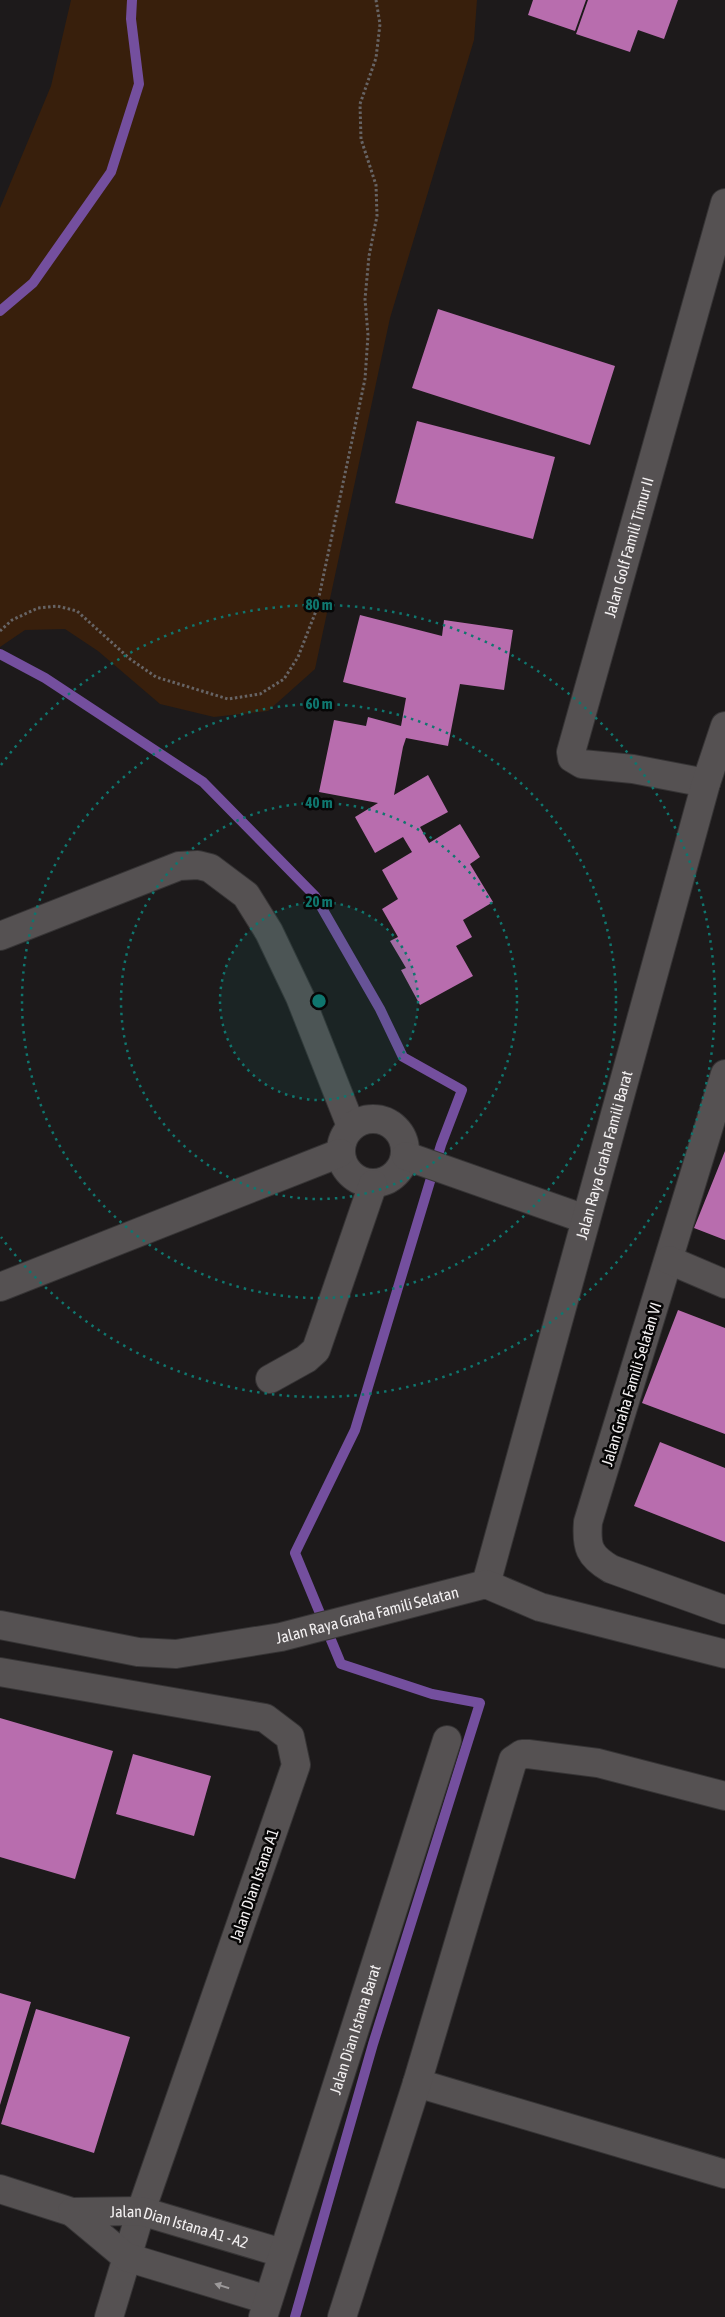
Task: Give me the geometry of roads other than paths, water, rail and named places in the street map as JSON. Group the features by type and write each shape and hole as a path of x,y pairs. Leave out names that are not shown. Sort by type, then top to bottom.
{"street":[{"name":"Jalan Golf Famili Timur II","path":"706,783 633,769 582,764 572,758 571,752 725,203"},
{"name":"Jalan Raya Graha Famili Barat","path":"486,1584 584,1219 706,783 725,726"},
{"path":"0,936 179,866 198,865 210,868 246,895 269,932 300,997 352,1126"},
{"name":"Jalan Graha Famili Selatan VI","path":"725,1074 588,1522 587,1536 596,1561 611,1569 725,1610"},
{"path":"411,1157 388,1180 373,1184 358,1180 345,1169 340,1153 342,1138 352,1126 366,1118 382,1118 396,1127 411,1157 584,1219"},
{"path":"0,1287 340,1153"},
{"path":"270,1379 306,1359 316,1350 373,1184"},
{"path":"669,1260 725,1284"},
{"path":"486,1584 540,1607 725,1654"},
{"name":"Jalan Raya Graha Famili Selatan","path":"0,1625 138,1652 176,1654 281,1637 361,1618 486,1584"},
{"name":"Jalan Dian Istana A1","path":"0,1672 265,1718 290,1737 296,1765 141,2211 109,2317"},
{"name":"Jalan Dian Istana Barat","path":"266,2309 282,2253 447,1740"},
{"path":"342,2317 417,2083 511,1764 516,1757 528,1754 598,1763 725,1796"},
{"path":"417,2083 725,2174"},
{"name":"Jalan Dian Istana A1 - A2","path":"0,2189 72,2212 141,2211 282,2253"},
{"name":"Jalan Dian Istana A1 - A2","path":"72,2212 126,2257 266,2309"}],"waterway":[{"path":"0,311 33,283 111,172 139,84 131,19 132,0"},
{"path":"0,654 45,678 203,782 315,896 380,1009 403,1057 462,1090 441,1145 355,1430 295,1553 341,1664 432,1694 480,1703 373,2044 295,2317"}]}
